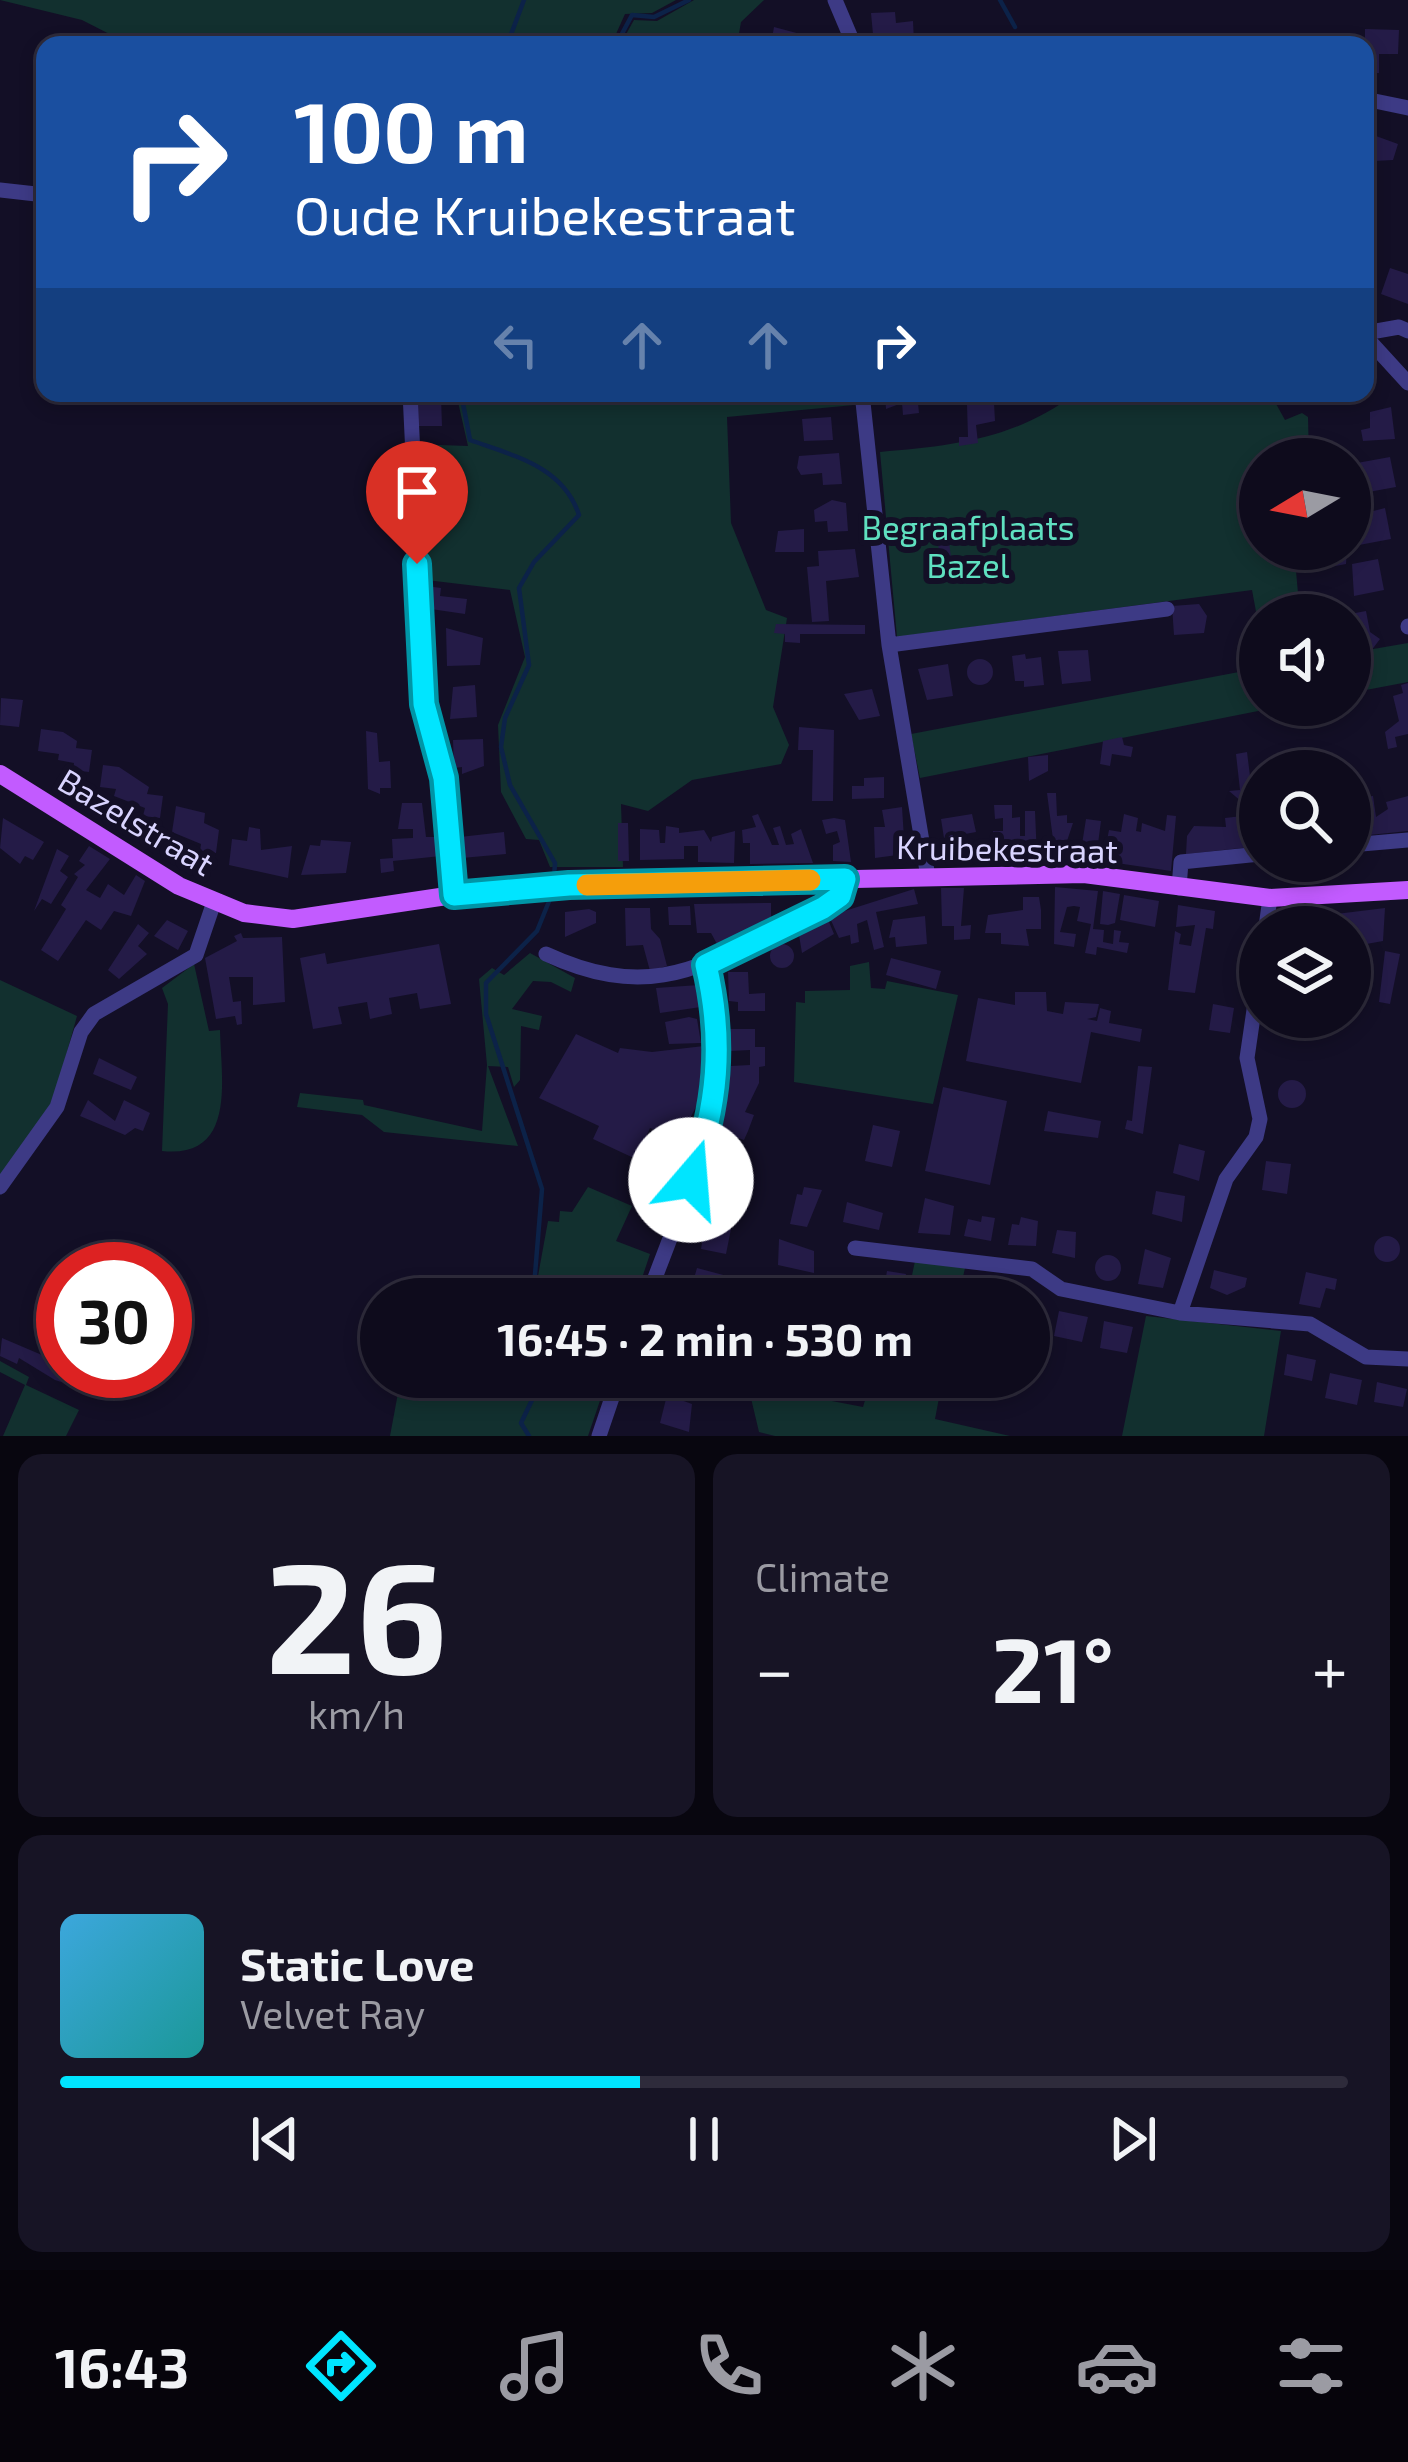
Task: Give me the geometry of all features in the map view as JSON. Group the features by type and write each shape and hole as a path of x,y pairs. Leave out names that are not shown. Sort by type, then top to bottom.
{"main road":[{"name":"Bazelstraat","path":"0,774 214,902 293,919 531,887"},
{"name":"Kruibekestraat","path":"531,887 1084,874 1270,898 1408,890"}],"street":[{"path":"835,0 850,36"},
{"path":"1374,101 1408,108"},
{"path":"0,190 36,194"},
{"path":"1374,333 1399,327 1408,331"},
{"path":"1374,345 1408,383"},
{"path":"410,402 424,704 444,778 454,895"},
{"path":"863,402 889,645 928,877"},
{"path":"889,645 1167,609"},
{"path":"1371,843 1408,840"},
{"path":"1179,888 1181,862 1239,856"},
{"path":"546,954 593,976 635,980 706,965 823,908 840,896 845,879"},
{"path":"1269,906 1270,898"},
{"path":"0,1187 57,1107 81,1032 94,1014 196,955 214,902"},
{"path":"654,1278 716,1100 715,1002 706,965"},
{"path":"1180,1313 1226,1179 1256,1137 1260,1119 1247,1058 1250,1038"},
{"path":"855,1248 1032,1269 1061,1289 1180,1313 1310,1324 1366,1357 1408,1370"},
{"path":"1366,1357 1408,1359"},
{"path":"599,1436 612,1398"}],"green space":[{"path":"0,0 676,0 652,13 625,14 615,36 113,36 82,20"},
{"path":"694,0 764,0 741,22 739,36 625,36 634,20 657,21"},
{"path":"458,402 854,402 727,417 731,523 766,610 787,618 773,707 789,745 781,764 692,780 648,811 621,804 623,867 550,867 539,840 526,839 501,792 498,725 525,657 510,590 418,579 411,444 468,446"},
{"name":"Begraafplaats Bazel","path":"1062,402 1275,402 1285,420 1302,413 1308,417 1308,438 1239,438 1239,570 1296,570 1298,594 1253,594 1252,590 897,637 880,452 958,443 1030,421"},
{"path":"1408,643 1408,682 1371,689 1371,649"},
{"path":"1239,672 1239,715 920,778 911,734"},
{"path":"530,953 575,978 571,992 551,982 533,981 512,1009 542,1016 539,1030 521,1026 520,1080 514,1087 508,1067 488,1066 518,1146 384,1132 362,1115 297,1107 300,1093 363,1100 364,1105 482,1131 487,1065 479,979 492,968 504,975"},
{"path":"869,962 871,988 885,989 887,981 958,995 933,1104 794,1082 796,1002 805,1003 805,991 850,990 850,966"},
{"path":"194,964 209,1031 220,1030 219,1112 203,1142 186,1150 162,1151 168,1004 162,988"},
{"path":"0,980 77,1016 53,1102 0,1177"},
{"path":"588,1187 632,1206 616,1241 650,1254 642,1278 538,1278 548,1221 559,1222 560,1211 572,1212"},
{"path":"915,1261 965,1268 963,1278 911,1278"},
{"path":"1146,1316 1281,1331 1264,1436 1122,1436"},
{"path":"0,1361 29,1377 26,1385 36,1390 36,1398 54,1398 79,1410 66,1436 3,1436 25,1385 0,1372"},
{"path":"397,1398 601,1398 588,1436 390,1436"},
{"path":"751,1398 816,1398 863,1407 866,1398 939,1398 935,1419 1010,1436 775,1436 759,1432"}],"building":[{"path":"895,12 896,23 913,21 914,36 873,36 871,13"},
{"path":"774,27 804,35 804,36 772,36"},
{"path":"1365,29 1399,30 1398,54 1379,54 1379,73 1374,73 1374,36 1365,36"},
{"path":"1374,135 1398,144 1393,160 1374,161"},
{"path":"1390,268 1408,274 1408,304 1381,294"},
{"path":"414,402 441,402 442,426 414,426"},
{"path":"886,402 918,402 919,413 903,415 902,403 886,409"},
{"path":"994,403 995,421 976,425 978,443 959,446 959,437 968,437 967,405"},
{"path":"1391,407 1395,439 1362,438 1361,430 1370,428 1370,412"},
{"path":"831,417 833,440 804,441 802,419"},
{"path":"839,453 842,484 823,485 822,473 801,475 797,468 799,456"},
{"path":"1390,457 1396,487 1371,492 1371,460"},
{"path":"832,500 846,503 848,531 828,532 827,521 815,522 814,510"},
{"path":"1385,508 1391,539 1371,543 1371,512"},
{"path":"947,527 952,565 941,566 936,528"},
{"path":"804,529 804,552 775,552 778,531"},
{"path":"855,549 859,577 826,581 829,621 812,622 807,567 819,566 818,551"},
{"path":"1378,559 1384,590 1354,594 1352,570 1371,570 1371,560"},
{"path":"426,586 441,588 440,596 467,599 465,614 424,608"},
{"path":"1199,604 1207,616 1204,633 1174,635 1172,606"},
{"path":"776,624 865,625 865,634 800,634 800,643 785,642 785,634 774,633"},
{"path":"446,628 483,638 480,665 447,666"},
{"path":"1088,650 1091,681 1062,684 1058,651"},
{"path":"1025,654 1026,659 1041,657 1044,685 1024,687 1024,681 1015,681 1012,656"},
{"path":"980,659 993,672 980,685 967,672"},
{"path":"948,664 953,696 927,700 918,669"},
{"path":"1408,683 1408,734 1395,737 1397,747 1388,749 1385,732 1399,721 1393,696 1403,693 1401,685"},
{"path":"475,685 477,717 450,719 453,687"},
{"path":"872,689 880,716 859,720 844,694"},
{"path":"1,698 23,700 19,727 0,725"},
{"path":"799,727 834,730 833,801 812,801 813,750 798,750"},
{"path":"41,729 63,732 77,741 76,748 92,750 89,772 73,770 74,763 58,760 59,754 38,751"},
{"path":"366,731 377,733 379,762 390,761 391,788 380,788 380,794 368,789"},
{"path":"1122,737 1124,745 1133,747 1131,757 1112,754 1110,766 1100,764 1103,741"},
{"path":"483,739 484,766 462,774 462,767 454,768 453,740"},
{"path":"1048,755 1048,771 1029,781 1028,757"},
{"path":"103,765 119,767 149,787 147,794 163,796 160,818 143,816 145,808 114,796 116,789 100,787"},
{"path":"884,777 884,798 852,799 852,786 864,786 864,778"},
{"path":"1047,793 1056,793 1057,816 1067,815 1067,823 1073,823 1065,847 1054,847"},
{"path":"1371,796 1376,817 1388,809 1386,802 1408,796 1408,831 1371,835"},
{"path":"402,803 422,803 426,837 439,837 441,856 393,861 394,871 381,873 380,859 393,858 392,839 413,838 413,829 398,829"},
{"path":"994,805 1012,805 1012,818 1020,817 1020,836 1025,836 1025,811 1035,811 1037,858 995,858 993,831 1003,831 1003,818 995,819"},
{"path":"176,806 205,813 204,823 219,830 216,853 200,851 201,844 172,832"},
{"path":"902,807 905,854 875,858 874,827 885,827 882,810"},
{"path":"758,814 772,845 779,845 773,828 780,826 786,845 794,844 791,834 801,829 813,863 750,864 750,843 743,843 742,830 756,827 752,816"},
{"path":"972,814 976,832 944,838 941,819"},
{"path":"1124,814 1138,818 1136,831 1141,832 1142,823 1165,831 1167,815 1176,816 1171,871 1103,861 1109,830 1121,832"},
{"path":"1239,816 1239,848 1186,854 1187,836 1194,826 1226,827 1225,818"},
{"path":"3,818 44,842 33,860 25,856 20,864 0,848"},
{"path":"1086,819 1101,821 1096,859 1080,857"},
{"path":"822,820 845,820 851,862 833,861 833,845 840,842 837,831 826,834"},
{"path":"618,823 628,823 629,861 618,861"},
{"path":"666,826 679,828 679,833 704,830 711,842 712,837 735,831 734,863 698,862 698,846 684,846 684,859 640,860 640,829 659,830 660,843 665,843"},
{"path":"249,827 260,829 261,850 292,846 288,878 229,865 232,839 247,841"},
{"path":"504,832 506,854 462,858 460,837"},
{"path":"321,840 351,842 346,873 301,875 310,845 320,846"},
{"path":"89,846 110,859 86,890 100,898 108,884 124,895 136,875 145,881 131,916 114,911 101,930 86,920 58,961 41,950 66,909 61,905 78,877 74,874 85,865 79,861"},
{"path":"57,849 69,856 60,871 68,877 51,904 42,899 34,911"},
{"path":"1055,887 1098,891 1093,929 1104,930 1103,942 1113,944 1114,930 1121,931 1119,942 1129,943 1127,953 1097,947 1096,955 1085,953 1091,924 1077,921 1080,907 1074,906 1067,907 1060,932 1076,934 1074,947 1054,944"},
{"path":"941,888 964,888 961,926 971,925 970,939 954,940 954,926 942,926"},
{"path":"914,889 918,904 876,912 884,947 874,950 867,920 857,924 859,942 851,944 850,935 839,938 829,916"},
{"path":"1103,891 1120,894 1115,923 1108,925 1100,924"},
{"path":"1124,895 1159,901 1155,927 1120,920"},
{"path":"1023,897 1039,897 1041,910 1041,929 1026,929 1029,946 1001,944 1001,933 985,933 988,915 1023,910"},
{"path":"771,903 771,919 717,944 711,933 697,933 694,904"},
{"path":"1178,905 1215,911 1213,929 1206,928 1195,993 1168,990 1175,931 1181,934 1179,944 1191,946 1195,925 1176,927"},
{"path":"690,906 691,925 669,925 668,907"},
{"path":"625,908 650,908 651,929 660,939 667,966 650,971 643,945 626,946"},
{"path":"1385,908 1383,941 1371,943 1371,910"},
{"path":"565,912 596,912 596,923 565,937"},
{"path":"925,916 927,944 896,947 895,937 889,938 893,920"},
{"path":"827,917 834,934 802,953 798,929"},
{"path":"167,920 188,931 178,950 154,936"},
{"path":"138,924 149,933 138,946 147,954 119,979 108,970"},
{"path":"241,933 243,938 282,937 285,1002 253,1005 253,977 229,977 233,1002 241,1001 242,1024 237,1025 235,1016 216,1019 205,958 237,941 234,936"},
{"path":"439,944 451,1004 420,1009 417,993 389,998 392,1014 370,1019 367,1002 338,1007 342,1024 313,1029 300,958 325,953 327,964"},
{"path":"782,944 791,947 791,965 782,968 773,965 770,956 773,947"},
{"path":"1385,951 1400,954 1390,1004 1379,1002"},
{"path":"891,958 941,971 936,989 886,975"},
{"path":"728,972 748,972 749,994 765,993 765,1011 738,1011 738,1002 729,1001"},
{"path":"699,985 701,1007 660,1013 656,988"},
{"path":"1015,992 1046,992 1047,1011 1063,1014 1065,1002 1099,1004 1096,1017 1087,1019 1097,1021 1100,1008 1111,1011 1109,1023 1142,1029 1140,1042 1091,1032 1081,1083 966,1061 978,998 1015,1005"},
{"path":"1213,1004 1234,1008 1230,1033 1209,1030"},
{"path":"697,1019 701,1043 669,1044 665,1022"},
{"path":"729,1029 755,1029 755,1047 765,1047 765,1066 759,1067 759,1083 745,1112 754,1115 744,1140 732,1136 728,1147 711,1142 731,1066 750,1065 750,1050 730,1051"},
{"path":"576,1034 618,1053 620,1048 652,1052 704,1046 703,1093 679,1140 650,1128 646,1137 656,1141 638,1160 593,1139 599,1126 539,1098"},
{"path":"99,1058 137,1077 131,1090 93,1074"},
{"path":"1138,1066 1152,1067 1143,1134 1125,1129 1127,1120 1132,1121"},
{"path":"1292,1080 1302,1084 1306,1094 1302,1104 1292,1108 1282,1104 1278,1094 1282,1084"},
{"path":"943,1087 1007,1101 990,1185 925,1171"},
{"path":"88,1100 115,1121 124,1100 150,1113 143,1131 135,1128 125,1135 80,1116"},
{"path":"1048,1111 1101,1121 1098,1138 1044,1131"},
{"path":"873,1125 900,1131 892,1167 865,1161"},
{"path":"1179,1144 1205,1151 1199,1181 1173,1173"},
{"path":"709,1149 748,1161 744,1172 729,1167 727,1175 719,1172 715,1184 738,1188 733,1201 713,1200 712,1210 689,1207"},
{"path":"1266,1161 1291,1164 1287,1194 1262,1190"},
{"path":"804,1187 822,1190 807,1227 790,1224 797,1194 802,1195"},
{"path":"1156,1191 1185,1196 1182,1222 1152,1214"},
{"path":"925,1198 954,1206 950,1235 918,1233"},
{"path":"847,1202 883,1213 879,1230 843,1222"},
{"path":"982,1216 995,1218 991,1241 964,1236 968,1219 981,1222"},
{"path":"1021,1217 1038,1221 1036,1246 1008,1245 1012,1224 1019,1225"},
{"path":"705,1224 731,1229 726,1254 701,1249"},
{"path":"1057,1230 1076,1232 1075,1258 1052,1253"},
{"path":"1387,1236 1400,1249 1387,1262 1374,1249"},
{"path":"779,1239 814,1251 814,1273 778,1265"},
{"path":"1145,1249 1171,1258 1163,1288 1138,1284"},
{"path":"1108,1255 1121,1268 1108,1281 1095,1268"},
{"path":"697,1268 727,1276 701,1278 695,1275"},
{"path":"1214,1270 1247,1278 1245,1287 1227,1295 1210,1288"},
{"path":"887,1271 906,1274 905,1278 886,1278"},
{"path":"1306,1272 1337,1279 1335,1290 1326,1288 1320,1308 1299,1304"},
{"path":"1059,1311 1088,1317 1082,1342 1054,1336"},
{"path":"1104,1321 1133,1327 1127,1353 1100,1348"},
{"path":"2,1338 36,1352 36,1368 19,1358 17,1364 0,1356"},
{"path":"1287,1354 1316,1360 1312,1381 1284,1375"},
{"path":"1330,1373 1362,1380 1357,1405 1325,1398"},
{"path":"1377,1382 1407,1389 1403,1407 1374,1402"},
{"path":"666,1398 692,1404 689,1432 660,1423"}],"waterway":[{"path":"510,36 524,0"},
{"path":"621,36 632,15 654,17 689,0"},
{"path":"1000,0 1015,27"},
{"path":"463,402 470,440 549,474 572,498 579,515 534,562 519,588 529,665 505,718 501,747 510,785 555,863 554,877"},
{"path":"535,1278 542,1189 486,1014 486,983 537,931 552,894"},
{"path":"529,1436 521,1423 533,1398"}],"slow traffic":[{"path":"587,885 810,880"}],"route":[{"path":"417,564 424,704 444,778 446,844 454,895 569,885 845,879 840,896 823,908 706,965 715,1002 716,1100 691,1180"}]}
